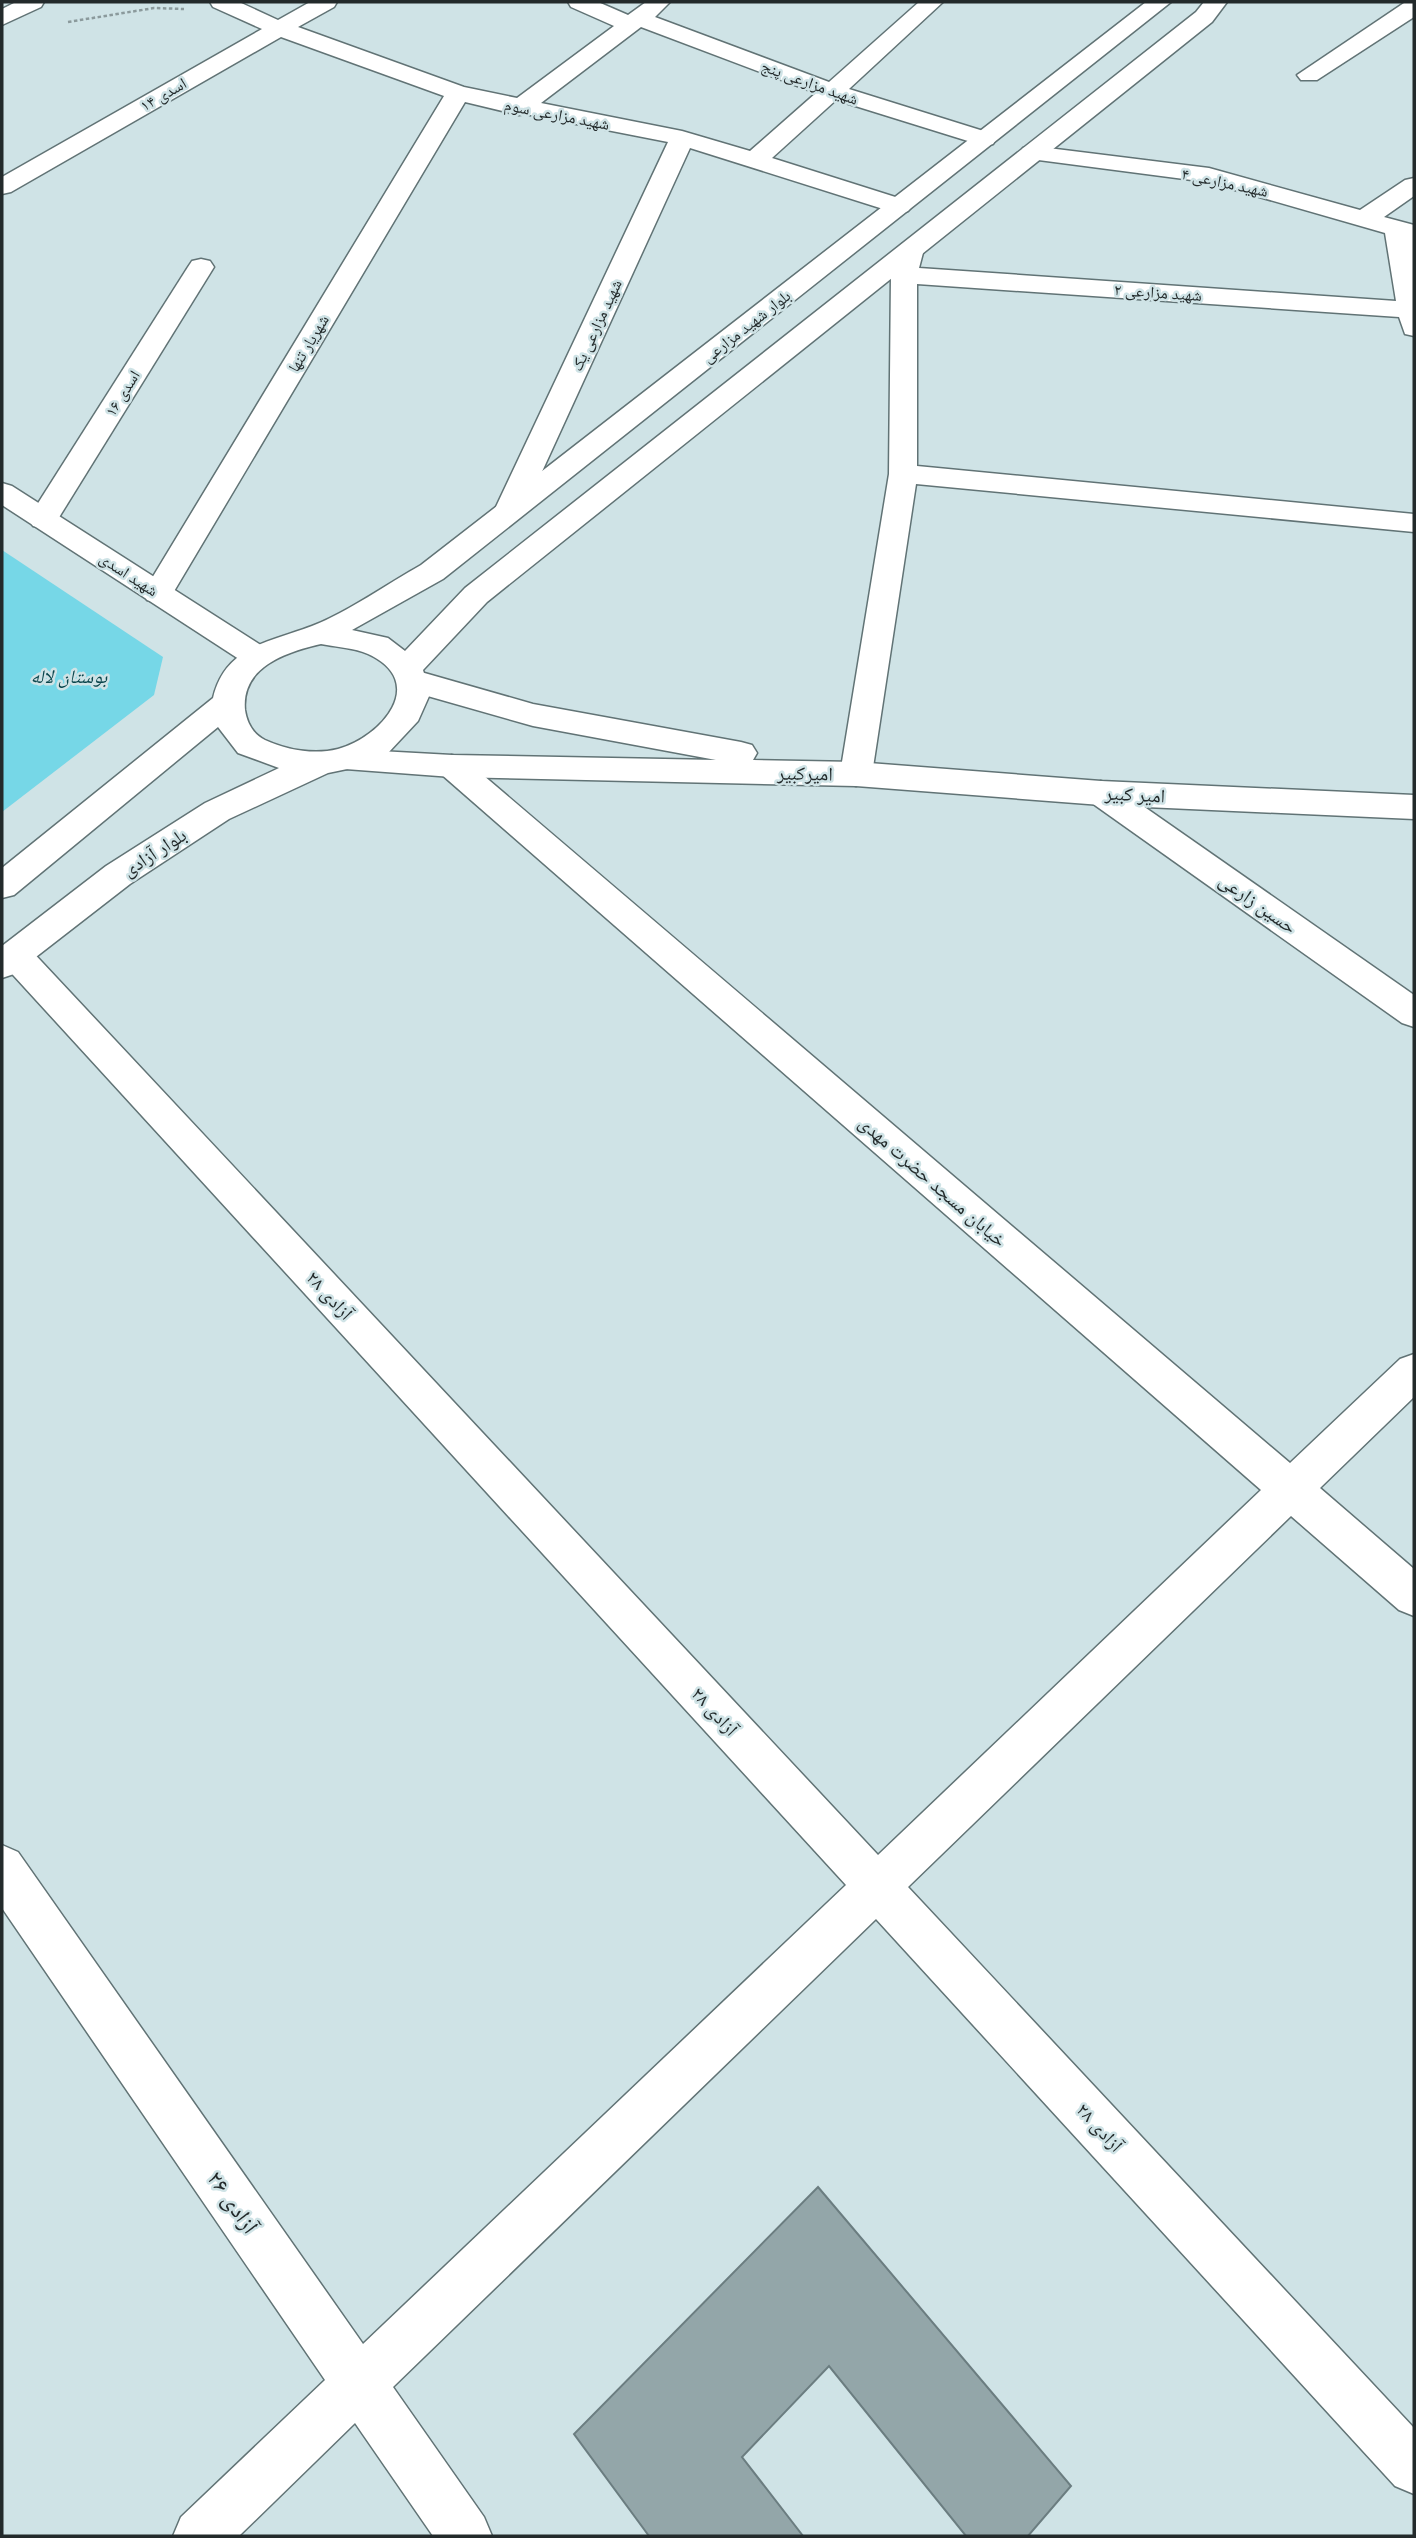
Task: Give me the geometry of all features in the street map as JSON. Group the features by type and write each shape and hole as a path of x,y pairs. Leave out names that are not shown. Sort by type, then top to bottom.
{"street":[{"path":"2,18 33,2"},
{"name":"اسدی ۱۴","path":"2,187 326,2"},
{"name":"شهید مزارعی پنج","path":"579,2 831,91 984,139"},
{"path":"519,108 660,2"},
{"path":"755,160 932,2"},
{"name":"بلوار شهید مزارعی","path":"321,634 432,572 1160,2"},
{"path":"411,674 477,595 908,262 1032,153 1204,17 1216,2"},
{"name":"شهید مزارعی سوم","path":"231,6 278,28 458,93 519,108 682,138 898,206"},
{"path":"1309,75 1408,6"},
{"name":"شهریار تنها","path":"158,593 458,93"},
{"name":"شهید مزارعی یک","path":"509,511 682,138"},
{"name":"شهید مزارعی ۴","path":"1032,153 1209,175 1406,230"},
{"path":"1367,217 1414,185"},
{"path":"1406,230 1413,319"},
{"path":"856,774 903,474 908,262"},
{"name":"شهید مزارعی ۲","path":"908,262 1413,319"},
{"name":"اسدی ۱۶","path":"43,519 201,267"},
{"path":"903,474 1414,523"},
{"name":"شهید اسدی","path":"2,492 256,656"},
{"path":"321,634 356,636 387,648 411,674 415,700 407,719 392,737 370,750 332,762 284,761 253,748 233,727 227,703 235,678 256,656 286,641 321,634"},
{"name":"امیرکبیر","path":"411,674 533,715 856,774"},
{"path":"2,886 227,703"},
{"name":"امیرکبیر","path":"332,762 856,774"},
{"name":"بلوار آزادی","path":"8,960 118,875 217,810 332,762"},
{"name":"خیابان مسجد حضرت مهدی","path":"452,766 1414,1596"},
{"name":"امیر کبیر","path":"856,774 1101,793 1414,807"},
{"name":"حسین زارعی","path":"1101,793 1414,1013"},
{"name":"آزادی ۲۸","path":"8,960 876,1886 1414,2467"},
{"path":"200,2536 1414,1371"},
{"name":"آزادی ۲۶","path":"2,1868 465,2536"}],"path":[{"path":"65,23 153,8 231,6"}],"green space":[{"name":"بوستان لاله","path":"2,550 163,657 154,695 2,812"}],"building":[{"path":"818,2187 1071,2486 1028,2536 966,2536 829,2366 742,2457 803,2536 649,2536 574,2434"}]}
